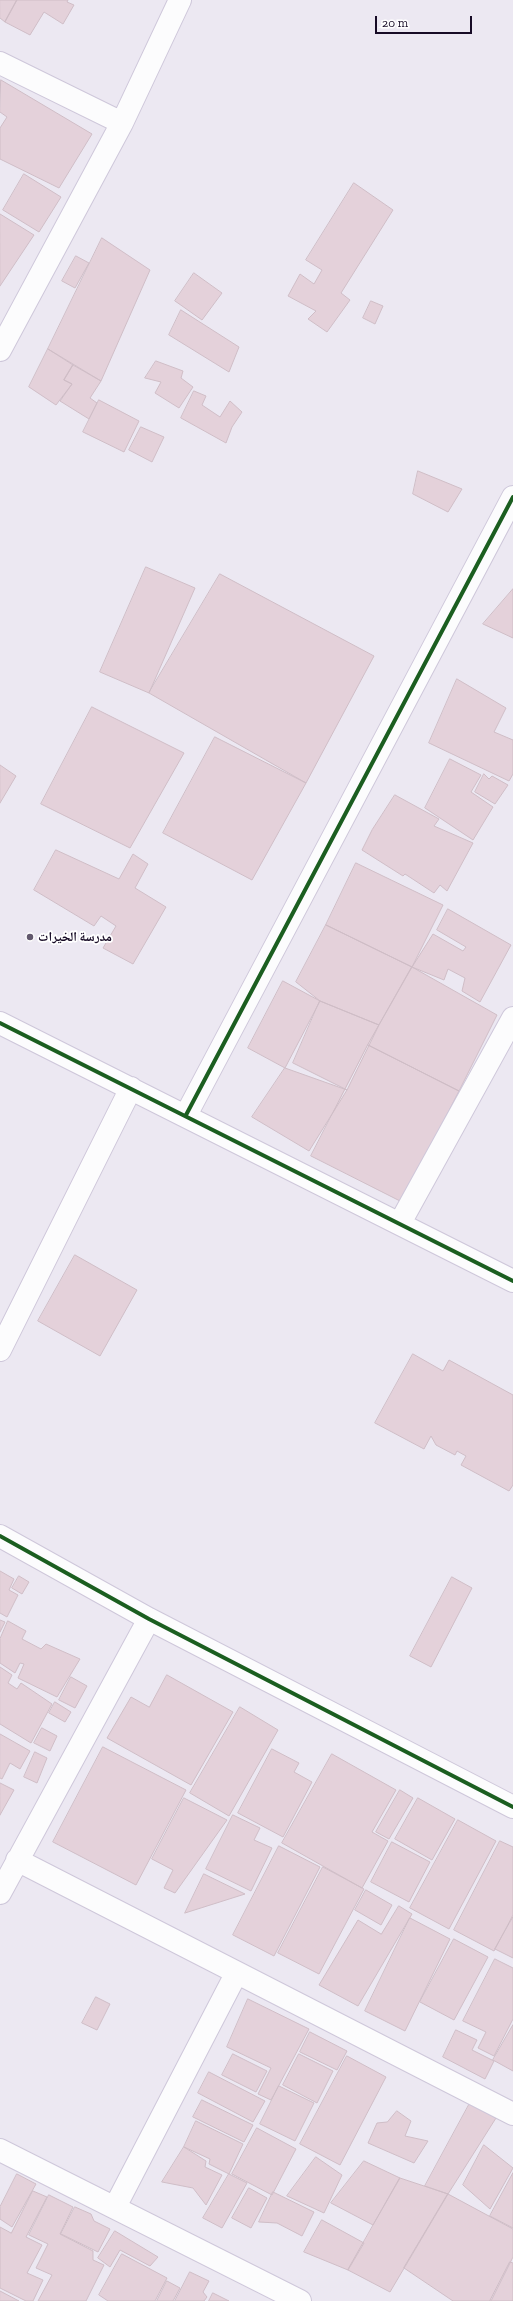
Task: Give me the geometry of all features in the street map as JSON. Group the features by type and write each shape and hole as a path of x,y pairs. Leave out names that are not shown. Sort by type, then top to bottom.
{"street":[{"path":"0,350 6,326 122,123 180,0"},
{"path":"0,63 122,123"},
{"path":"186,1115 513,497"},
{"path":"400,1223 513,1018"},
{"path":"0,1023 186,1115 513,1281"},
{"path":"0,1350 131,1088"},
{"path":"0,1536 149,1619 513,1807"},
{"path":"0,1893 149,1619"},
{"path":"18,1860 236,1974 513,2114"},
{"path":"116,2207 236,1974"},
{"path":"0,2150 116,2207 300,2301"}],"building":[{"path":"0,0 17,0 5,22 0,18"},
{"path":"17,0 68,0 67,2 74,5 63,24 44,12 30,35 5,22"},
{"path":"1,80 92,134 59,188 0,159 0,128 7,117 0,112"},
{"path":"24,174 61,197 39,232 3,210"},
{"path":"354,183 393,210 341,293 350,300 327,332 308,319 316,311 288,296 300,274 314,284 322,270 306,260"},
{"path":"0,214 34,235 0,286"},
{"path":"102,238 150,270 101,381 48,349"},
{"path":"76,256 89,263 75,288 62,281"},
{"path":"194,273 222,293 202,320 175,301"},
{"path":"371,301 383,306 375,324 363,318"},
{"path":"181,310 239,347 229,372 169,335"},
{"path":"48,349 73,365 64,380 72,384 56,405 29,387"},
{"path":"156,361 183,371 181,378 193,387 179,408 155,393 161,382 145,378"},
{"path":"73,365 101,381 90,398 97,403 89,419 60,401 72,384 64,380"},
{"path":"194,391 206,396 202,405 220,417 230,401 242,412 232,427 226,443 181,418"},
{"path":"99,400 139,421 124,452 83,432"},
{"path":"141,427 164,437 152,462 129,450"},
{"path":"418,471 462,489 448,512 413,494"},
{"path":"146,567 195,588 149,693 100,672"},
{"path":"220,574 374,656 306,783 149,693"},
{"path":"513,589 513,638 483,624"},
{"path":"457,679 506,708 494,732 513,740 513,774 509,781 429,743"},
{"path":"92,707 184,753 130,848 41,804"},
{"path":"215,737 306,783 252,880 163,833"},
{"path":"450,759 481,775 471,792 493,807 473,840 425,808"},
{"path":"0,765 16,776 0,803"},
{"path":"484,774 489,779 492,776 508,785 495,804 475,792"},
{"path":"395,795 439,819 434,826 473,843 447,891 440,885 434,893 405,874 403,876 362,850 372,830"},
{"path":"56,850 119,879 133,854 148,864 135,888 166,907 133,964 103,948 116,926 101,916 94,926 34,890"},
{"path":"356,863 443,905 412,967 326,925"},
{"path":"448,909 511,945 480,1002 462,991 465,978 448,969 444,980 412,967 433,934 463,951 466,947 437,930"},
{"path":"326,925 412,967 379,1025 320,1001 296,982"},
{"path":"412,967 497,1015 459,1091 368,1045"},
{"path":"283,981 320,1001 285,1068 248,1048"},
{"path":"320,1001 379,1025 347,1090 293,1063"},
{"path":"368,1045 459,1091 402,1202 311,1156"},
{"path":"285,1068 347,1090 309,1151 252,1117"},
{"path":"75,1255 137,1290 100,1356 38,1321"},
{"path":"413,1354 443,1371 449,1360 513,1395 513,1485 509,1491 461,1465 466,1456 457,1451 455,1455 436,1445 431,1436 424,1449 375,1423"},
{"path":"0,1571 14,1579 9,1590 18,1595 7,1617 0,1613"},
{"path":"19,1576 29,1582 22,1594 12,1588"},
{"path":"452,1577 472,1588 431,1667 410,1656"},
{"path":"0,1620 5,1622 0,1632"},
{"path":"8,1621 26,1631 22,1639 41,1649 46,1644 80,1659 57,1697 18,1678 24,1664 20,1663 15,1673 0,1663 0,1639"},
{"path":"0,1667 12,1675 8,1683 17,1689 21,1683 52,1704 31,1743 0,1724"},
{"path":"167,1675 233,1712 191,1785 107,1738 131,1697 149,1707"},
{"path":"71,1677 87,1686 75,1708 59,1700"},
{"path":"55,1702 71,1712 65,1722 49,1713"},
{"path":"240,1707 278,1730 229,1816 190,1793"},
{"path":"42,1728 57,1736 50,1751 34,1743"},
{"path":"0,1734 30,1751 20,1769 10,1763 2,1779 0,1778"},
{"path":"103,1747 186,1790 136,1885 53,1842"},
{"path":"272,1749 299,1763 294,1772 312,1782 283,1837 238,1813"},
{"path":"35,1752 47,1758 37,1783 24,1777"},
{"path":"332,1754 396,1790 372,1832 388,1841 362,1888 282,1843"},
{"path":"0,1783 14,1790 0,1815"},
{"path":"400,1790 413,1798 389,1839 376,1832"},
{"path":"184,1798 227,1820 175,1893 164,1888 173,1870 152,1859"},
{"path":"418,1798 455,1819 432,1860 395,1839"},
{"path":"233,1815 260,1828 254,1840 272,1848 251,1891 206,1869"},
{"path":"458,1820 496,1841 449,1929 410,1908"},
{"path":"500,1841 513,1847 513,1915 494,1951 454,1930"},
{"path":"392,1842 430,1862 409,1902 371,1882"},
{"path":"279,1846 320,1867 274,1956 233,1935"},
{"path":"323,1867 364,1889 319,1974 278,1953"},
{"path":"204,1874 245,1894 185,1913"},
{"path":"366,1890 392,1905 381,1925 355,1910"},
{"path":"399,1906 412,1914 358,2006 319,1985 358,1920 381,1934"},
{"path":"513,1917 513,1958 495,1949"},
{"path":"410,1918 450,1939 405,2031 365,2011"},
{"path":"454,1939 488,1957 454,2020 420,2002"},
{"path":"495,1959 513,1968 513,2019 494,2056 478,2048 486,2032 463,2021"},
{"path":"96,1997 110,2004 97,2030 82,2023"},
{"path":"248,1999 309,2029 271,2100 258,2094 271,2068 227,2047"},
{"path":"513,2025 513,2071 493,2060"},
{"path":"456,2030 477,2040 472,2050 494,2061 485,2079 443,2057"},
{"path":"310,2032 347,2051 337,2070 300,2052"},
{"path":"233,2054 267,2071 256,2092 222,2075"},
{"path":"299,2054 333,2071 317,2103 283,2085"},
{"path":"347,2056 386,2077 340,2165 300,2144"},
{"path":"209,2072 265,2101 253,2122 198,2093"},
{"path":"279,2086 314,2103 295,2141 260,2124"},
{"path":"202,2100 253,2125 244,2142 193,2117"},
{"path":"470,2103 496,2118 448,2194 425,2186"},
{"path":"397,2111 411,2121 405,2136 428,2141 414,2163 368,2143 377,2123 387,2122"},
{"path":"196,2121 243,2144 229,2174 209,2164 210,2159 184,2147"},
{"path":"257,2128 296,2149 272,2195 232,2174"},
{"path":"484,2145 513,2168 490,2209 463,2185"},
{"path":"184,2147 206,2161 205,2167 222,2175 206,2205 193,2188 162,2182"},
{"path":"316,2157 342,2175 324,2213 287,2196"},
{"path":"364,2161 400,2178 373,2225 331,2203"},
{"path":"513,2173 513,2228 490,2216"},
{"path":"17,2174 36,2184 12,2227 0,2219 0,2207"},
{"path":"229,2174 247,2183 222,2228 203,2218"},
{"path":"400,2178 448,2194 390,2292 348,2270"},
{"path":"249,2188 267,2198 251,2228 232,2218"},
{"path":"33,2191 47,2197 26,2237 42,2245 27,2273 43,2280 33,2301 26,2301 0,2288 0,2227 11,2233"},
{"path":"273,2192 314,2212 302,2236 277,2223 259,2222"},
{"path":"448,2194 513,2229 513,2257 491,2301 453,2301 404,2268"},
{"path":"49,2195 73,2207 60,2234 93,2251 93,2260 104,2265 86,2301 38,2301 52,2275 36,2268 48,2244 29,2235"},
{"path":"75,2207 91,2214 94,2221 110,2229 98,2252 61,2234"},
{"path":"322,2220 364,2243 348,2270 304,2252"},
{"path":"115,2231 158,2257 150,2266 120,2250 110,2267 98,2258"},
{"path":"122,2254 167,2278 155,2301 108,2301 99,2295"},
{"path":"510,2262 513,2263 513,2301 490,2301"},
{"path":"190,2272 209,2281 203,2292 207,2297 204,2301 175,2301"},
{"path":"167,2281 180,2288 173,2301 157,2301"},
{"path":"0,2291 19,2301 0,2301"},
{"path":"213,2293 229,2301 209,2301"}],"cycle path":[{"path":"186,1115 513,497"},
{"path":"0,1023 513,1281"},
{"path":"0,1536 149,1619 513,1807"}],"place":[{"name":"مدرسة الخيرات","path":"30,937"}]}
